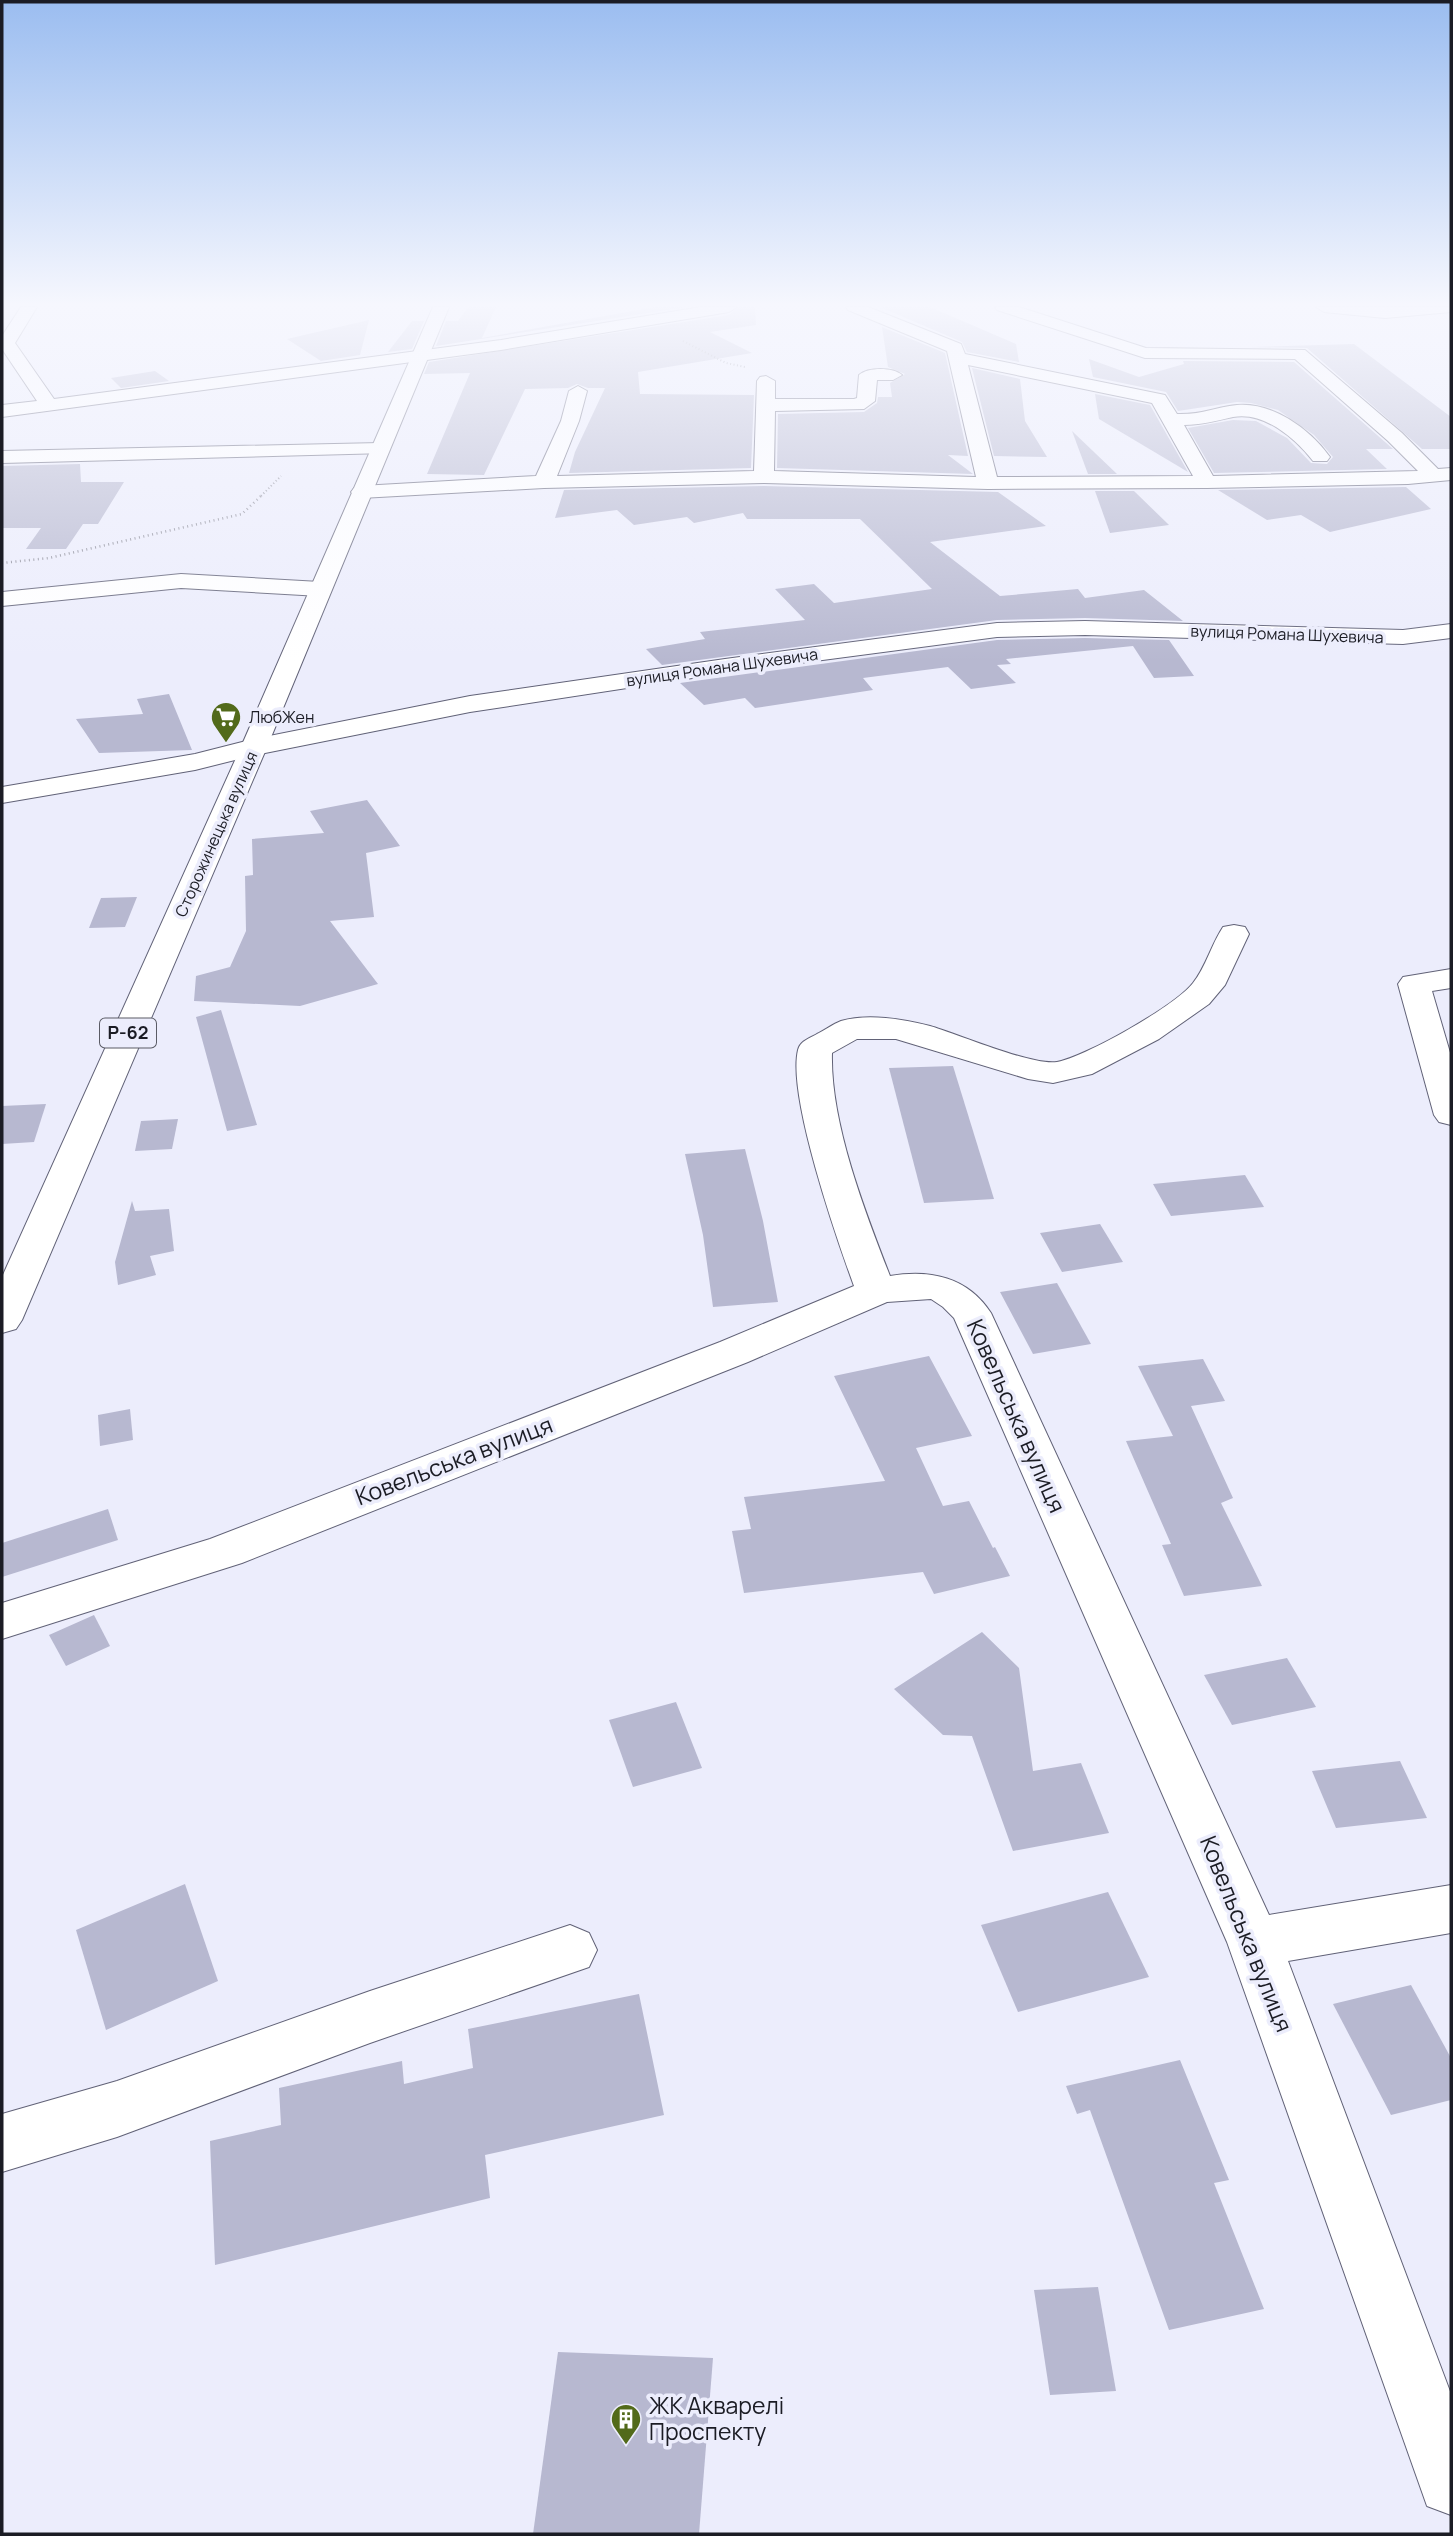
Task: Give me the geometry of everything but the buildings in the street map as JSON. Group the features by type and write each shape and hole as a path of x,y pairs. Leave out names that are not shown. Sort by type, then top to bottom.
{"street":[{"name":"Сторожинецька вулиця","path":"2,1320 254,747 390,425"},
{"path":"544,482 568,425"},
{"path":"765,477 766,425"},
{"path":"974,425 988,483"},
{"path":"1176,425 1207,482"},
{"path":"1282,425 1296,432 1313,446 1320,457"},
{"path":"1382,425 1442,475"},
{"path":"2,457 380,449"},
{"path":"361,492 544,482 765,477 988,483 1207,482 1442,475"},
{"path":"2,599 181,581 320,589"},
{"name":"вулиця Романа Шухевича","path":"2,795 195,762 254,747 470,704 725,666 997,630 1085,628 1403,637 1451,631"},
{"path":"876,1292 847,1216 836,1174 813,1076 815,1049 828,1039 850,1029 896,1029 918,1033 1028,1069 1052,1073 1080,1066 1147,1032 1198,998 1209,985 1234,933"},
{"path":"1451,979 1413,984 1441,1038 1451,1110"},
{"name":"Ковельська вулиця","path":"2,1621 226,1551 747,1346 876,1292 901,1286 938,1288 956,1296 971,1313 1254,1942 1451,2482"},
{"path":"1254,1942 1451,1909"},
{"path":"2,2143 117,2109 369,2017 570,1950"}],"path":[{"path":"2,563 49,558 242,514 305,452"}],"place":[{"name":"ЛюбЖен","path":"226,744"},
{"name":"ЖК Акварелі Проспекту","path":"626,2446"}]}
